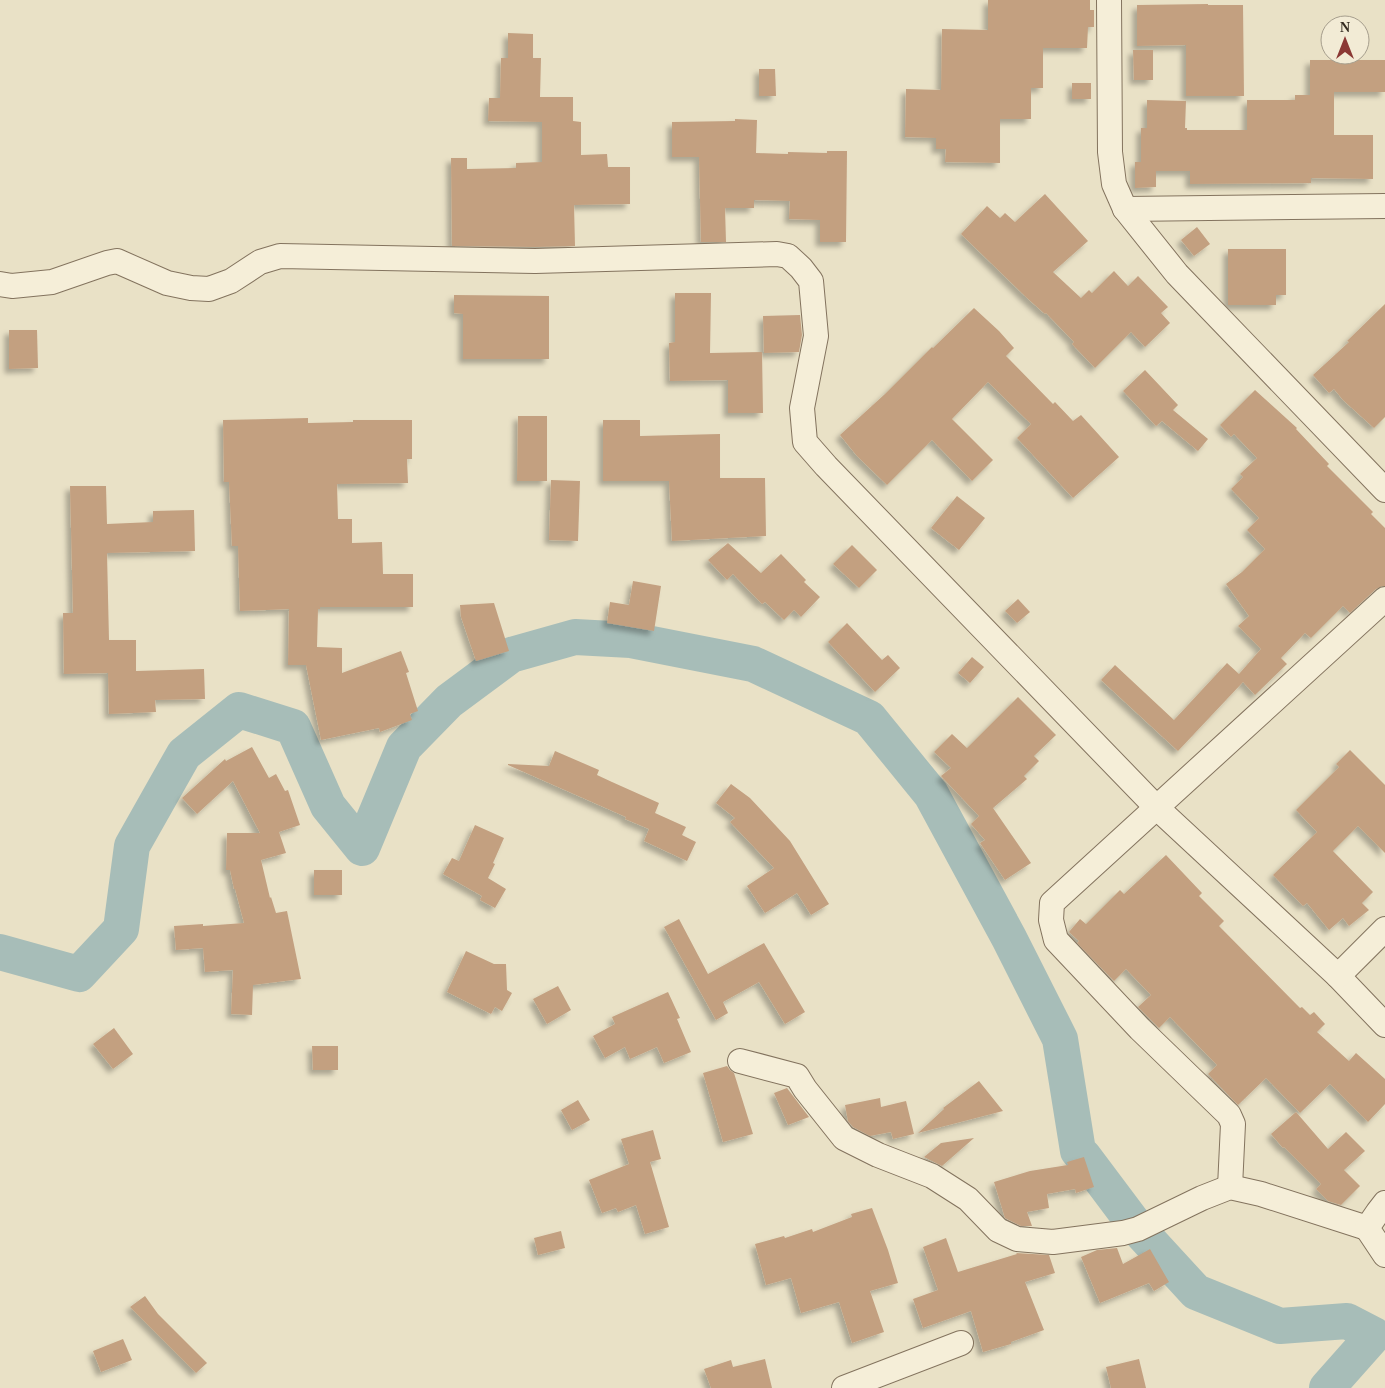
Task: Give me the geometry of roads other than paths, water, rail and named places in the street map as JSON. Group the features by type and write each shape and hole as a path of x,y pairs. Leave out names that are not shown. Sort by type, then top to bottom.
{"street":[{"path":"1109,0 1110,152 1114,184 1125,209 1177,274 1385,490"},
{"path":"1125,209 1385,206"},
{"path":"0,284 12,286 52,282 107,262 117,261 167,283 191,288 209,289 231,281 260,262 280,256 536,261 777,254 788,256 812,281 816,336 802,408 805,442 1156,807 1338,976 1385,1025"},
{"path":"1230,1187 1233,1124 1229,1115 1140,1029 1056,940 1051,920 1052,903 1385,599"},
{"path":"1338,976 1385,929"},
{"path":"740,1061 797,1076 844,1138 878,1155 932,1176 968,1199 998,1230 1017,1239 1053,1242 1123,1233 1138,1229 1202,1198 1230,1187 1261,1194 1367,1228 1385,1255"},
{"path":"1367,1228 1385,1204"},
{"path":"844,1388 961,1343"}],"waterway":[{"path":"0,952 79,974 121,929 132,846 184,754 239,710 293,727 328,806 362,848 404,747 449,701 511,655 575,637 631,640 753,664 869,718 931,794 1009,938 1060,1039 1078,1151 1138,1229 1196,1292 1280,1326 1347,1321 1374,1335 1327,1388"}]}
